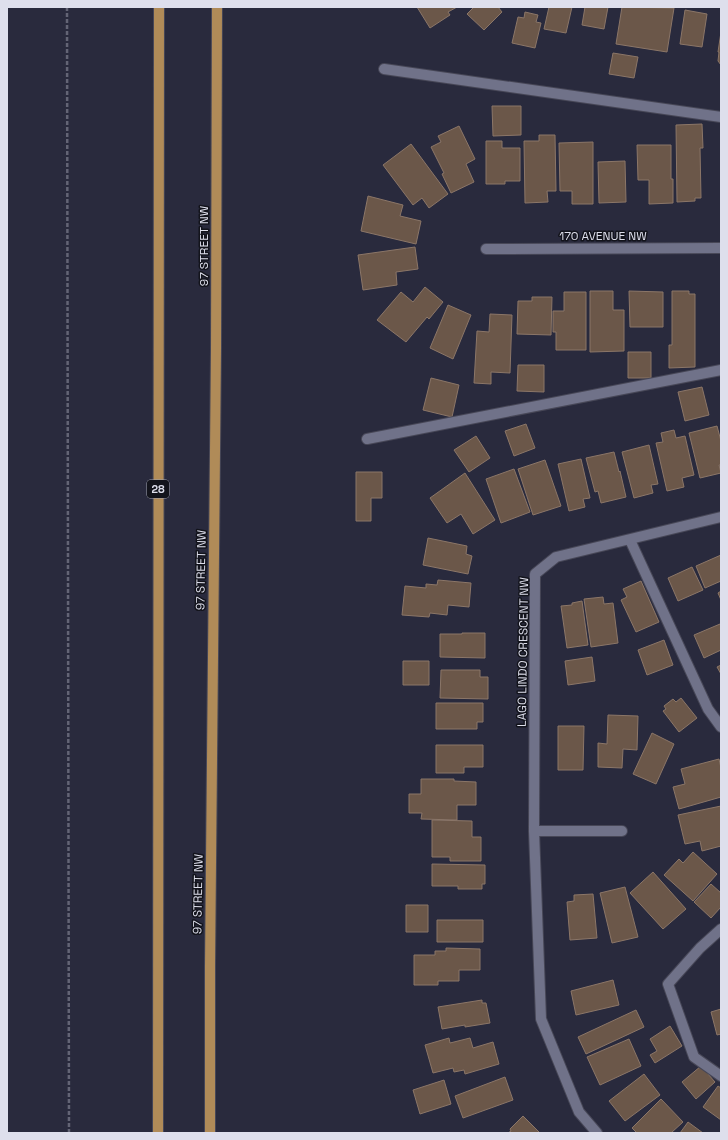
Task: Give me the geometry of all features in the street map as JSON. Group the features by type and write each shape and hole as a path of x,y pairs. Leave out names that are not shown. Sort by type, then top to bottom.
{"main road":[{"name":"28","path":"158,1133 159,7"},
{"name":"97 STREET NW","path":"210,1133 217,7"}],"street":[{"path":"384,69 721,117"},
{"name":"170 AVENUE NW","path":"486,249 721,248"},
{"path":"367,439 721,370"},
{"name":"LAGO LINDO CRESCENT NW","path":"597,1133 579,1112 541,1019 534,831 535,574 556,557 721,517"},
{"path":"630,540 708,709 721,727"},
{"path":"534,831 622,831"},
{"path":"721,929 700,948 668,984 694,1058 721,1076"}],"path":[{"path":"67,7 69,1133"}],"building":[{"path":"417,7 457,7 448,12 450,15 430,28"},
{"path":"474,7 498,7 502,12 484,30 467,14"},
{"path":"549,7 572,7 566,33 544,29"},
{"path":"585,7 608,7 604,29 582,25"},
{"path":"622,7 674,8 667,52 616,44"},
{"path":"685,10 707,14 702,47 680,44"},
{"path":"525,12 538,15 536,22 541,23 535,48 512,43 518,17 524,18"},
{"path":"721,32 721,65 718,61 718,52"},
{"path":"613,53 638,57 634,78 609,74"},
{"path":"492,106 521,106 521,135 493,136"},
{"path":"702,124 703,148 700,148 701,198 695,198 695,201 677,202 676,125"},
{"path":"459,126 475,159 466,164 474,182 451,193 442,174 444,173 431,147 441,142 438,136"},
{"path":"539,135 555,135 556,191 547,191 548,202 525,203 524,141 539,141"},
{"path":"486,141 502,141 502,148 520,148 520,181 505,181 505,184 486,184"},
{"path":"593,142 593,204 572,204 572,191 560,191 559,143"},
{"path":"411,144 448,194 429,208 422,198 413,205 383,165"},
{"path":"637,145 671,145 673,203 649,204 649,180 638,180"},
{"path":"625,161 626,202 599,203 598,162"},
{"path":"368,196 403,205 400,216 421,221 416,244 361,231"},
{"path":"415,247 418,269 396,272 397,285 363,290 358,255"},
{"path":"425,287 443,302 429,319 427,317 406,342 377,320 401,292 413,302"},
{"path":"590,291 613,291 613,310 624,310 624,351 590,352"},
{"path":"629,291 663,292 663,327 630,327"},
{"path":"672,291 689,291 689,294 695,294 695,367 669,368 669,345 672,345"},
{"path":"564,292 586,292 586,350 556,350 556,332 553,332 553,311 564,311"},
{"path":"532,297 552,297 551,335 517,334 518,301 532,301"},
{"path":"448,305 471,315 453,359 430,348"},
{"path":"490,314 512,315 510,373 491,372 491,384 474,383 477,331 489,332"},
{"path":"628,352 651,352 651,378 628,378"},
{"path":"518,365 544,365 544,392 517,391"},
{"path":"431,378 459,385 452,417 423,410"},
{"path":"702,387 709,415 685,421 678,392"},
{"path":"526,424 535,448 514,456 505,431"},
{"path":"717,426 721,441 721,465 719,465 721,473 700,478 689,433"},
{"path":"674,430 676,438 685,436 694,475 682,478 684,487 667,491 656,443 663,442 661,433"},
{"path":"476,436 490,458 469,472 454,450"},
{"path":"649,445 658,484 651,485 653,493 634,498 622,452"},
{"path":"614,452 626,497 601,503 598,491 595,492 586,458"},
{"path":"581,459 590,498 583,499 585,507 569,511 558,464"},
{"path":"545,460 561,506 533,515 518,469"},
{"path":"514,469 530,512 501,523 486,479"},
{"path":"356,472 382,472 382,498 371,498 371,521 356,521"},
{"path":"465,473 495,520 473,534 461,514 447,523 430,498"},
{"path":"428,538 467,546 466,554 472,556 468,574 423,565"},
{"path":"721,555 721,581 705,588 696,566"},
{"path":"692,567 703,590 678,601 668,578"},
{"path":"438,580 471,583 469,607 448,605 447,615 430,613 429,617 402,615 405,586 426,588 426,584 437,585"},
{"path":"641,581 659,622 636,632 621,600 627,597 623,589"},
{"path":"721,591 721,600 718,593"},
{"path":"603,597 604,604 613,603 618,643 591,647 584,599"},
{"path":"582,601 588,645 567,648 561,606 572,605 572,603"},
{"path":"720,624 721,650 704,658 694,635"},
{"path":"485,633 485,658 440,657 440,634"},
{"path":"664,640 673,665 647,675 638,650"},
{"path":"592,657 595,681 568,685 565,661"},
{"path":"403,661 429,661 429,685 403,685"},
{"path":"721,665 721,674 717,667"},
{"path":"441,670 480,670 480,677 488,677 488,699 440,698"},
{"path":"681,698 697,718 679,732 663,711 666,709 664,706 673,699 676,702"},
{"path":"436,703 483,703 483,722 477,722 477,729 436,729"},
{"path":"608,715 638,716 637,750 623,749 622,768 598,767 598,743 607,744"},
{"path":"558,726 584,726 583,770 558,770"},
{"path":"652,733 674,744 656,784 633,774"},
{"path":"436,745 483,745 483,767 464,767 464,773 436,773"},
{"path":"719,759 721,768 721,797 679,809 673,787 685,784 681,769"},
{"path":"421,779 454,779 454,781 476,782 476,805 457,805 457,820 421,819 422,813 409,813 409,794 421,794"},
{"path":"721,806 721,846 702,851 700,841 685,844 678,815"},
{"path":"432,820 472,821 472,837 481,837 481,861 450,861 450,857 432,857"},
{"path":"693,852 717,874 693,901 664,875 679,859 683,863"},
{"path":"432,864 485,865 485,884 482,884 482,889 458,889 458,886 432,886"},
{"path":"653,872 686,909 663,929 630,893"},
{"path":"711,884 721,893 721,907 711,918 694,902"},
{"path":"625,887 638,937 612,943 600,893"},
{"path":"593,894 597,938 570,940 567,902 574,901 574,895"},
{"path":"406,905 428,905 428,932 406,932"},
{"path":"437,920 483,920 483,942 437,942"},
{"path":"446,948 480,949 480,970 459,970 459,981 438,981 438,985 414,985 414,955 435,955 435,951 446,951"},
{"path":"613,980 619,1005 576,1015 571,991"},
{"path":"482,1000 482,1003 486,1003 490,1023 442,1029 438,1007"},
{"path":"721,1009 721,1034 717,1035 711,1012"},
{"path":"636,1010 644,1027 586,1054 578,1037"},
{"path":"670,1026 682,1046 655,1063 650,1055 657,1051 650,1039"},
{"path":"449,1038 450,1043 470,1038 473,1048 493,1042 499,1064 465,1074 464,1070 454,1072 453,1068 433,1073 425,1045"},
{"path":"629,1039 641,1066 600,1085 587,1057"},
{"path":"701,1066 715,1082 696,1099 682,1082"},
{"path":"644,1074 660,1095 625,1121 609,1101"},
{"path":"505,1077 513,1100 463,1118 455,1096"},
{"path":"444,1080 451,1104 420,1114 413,1090"},
{"path":"718,1086 721,1088 721,1120 703,1107"},
{"path":"661,1099 683,1122 671,1133 637,1133 632,1128"},
{"path":"523,1116 540,1133 508,1133"},
{"path":"688,1122 703,1133 680,1133"}]}
